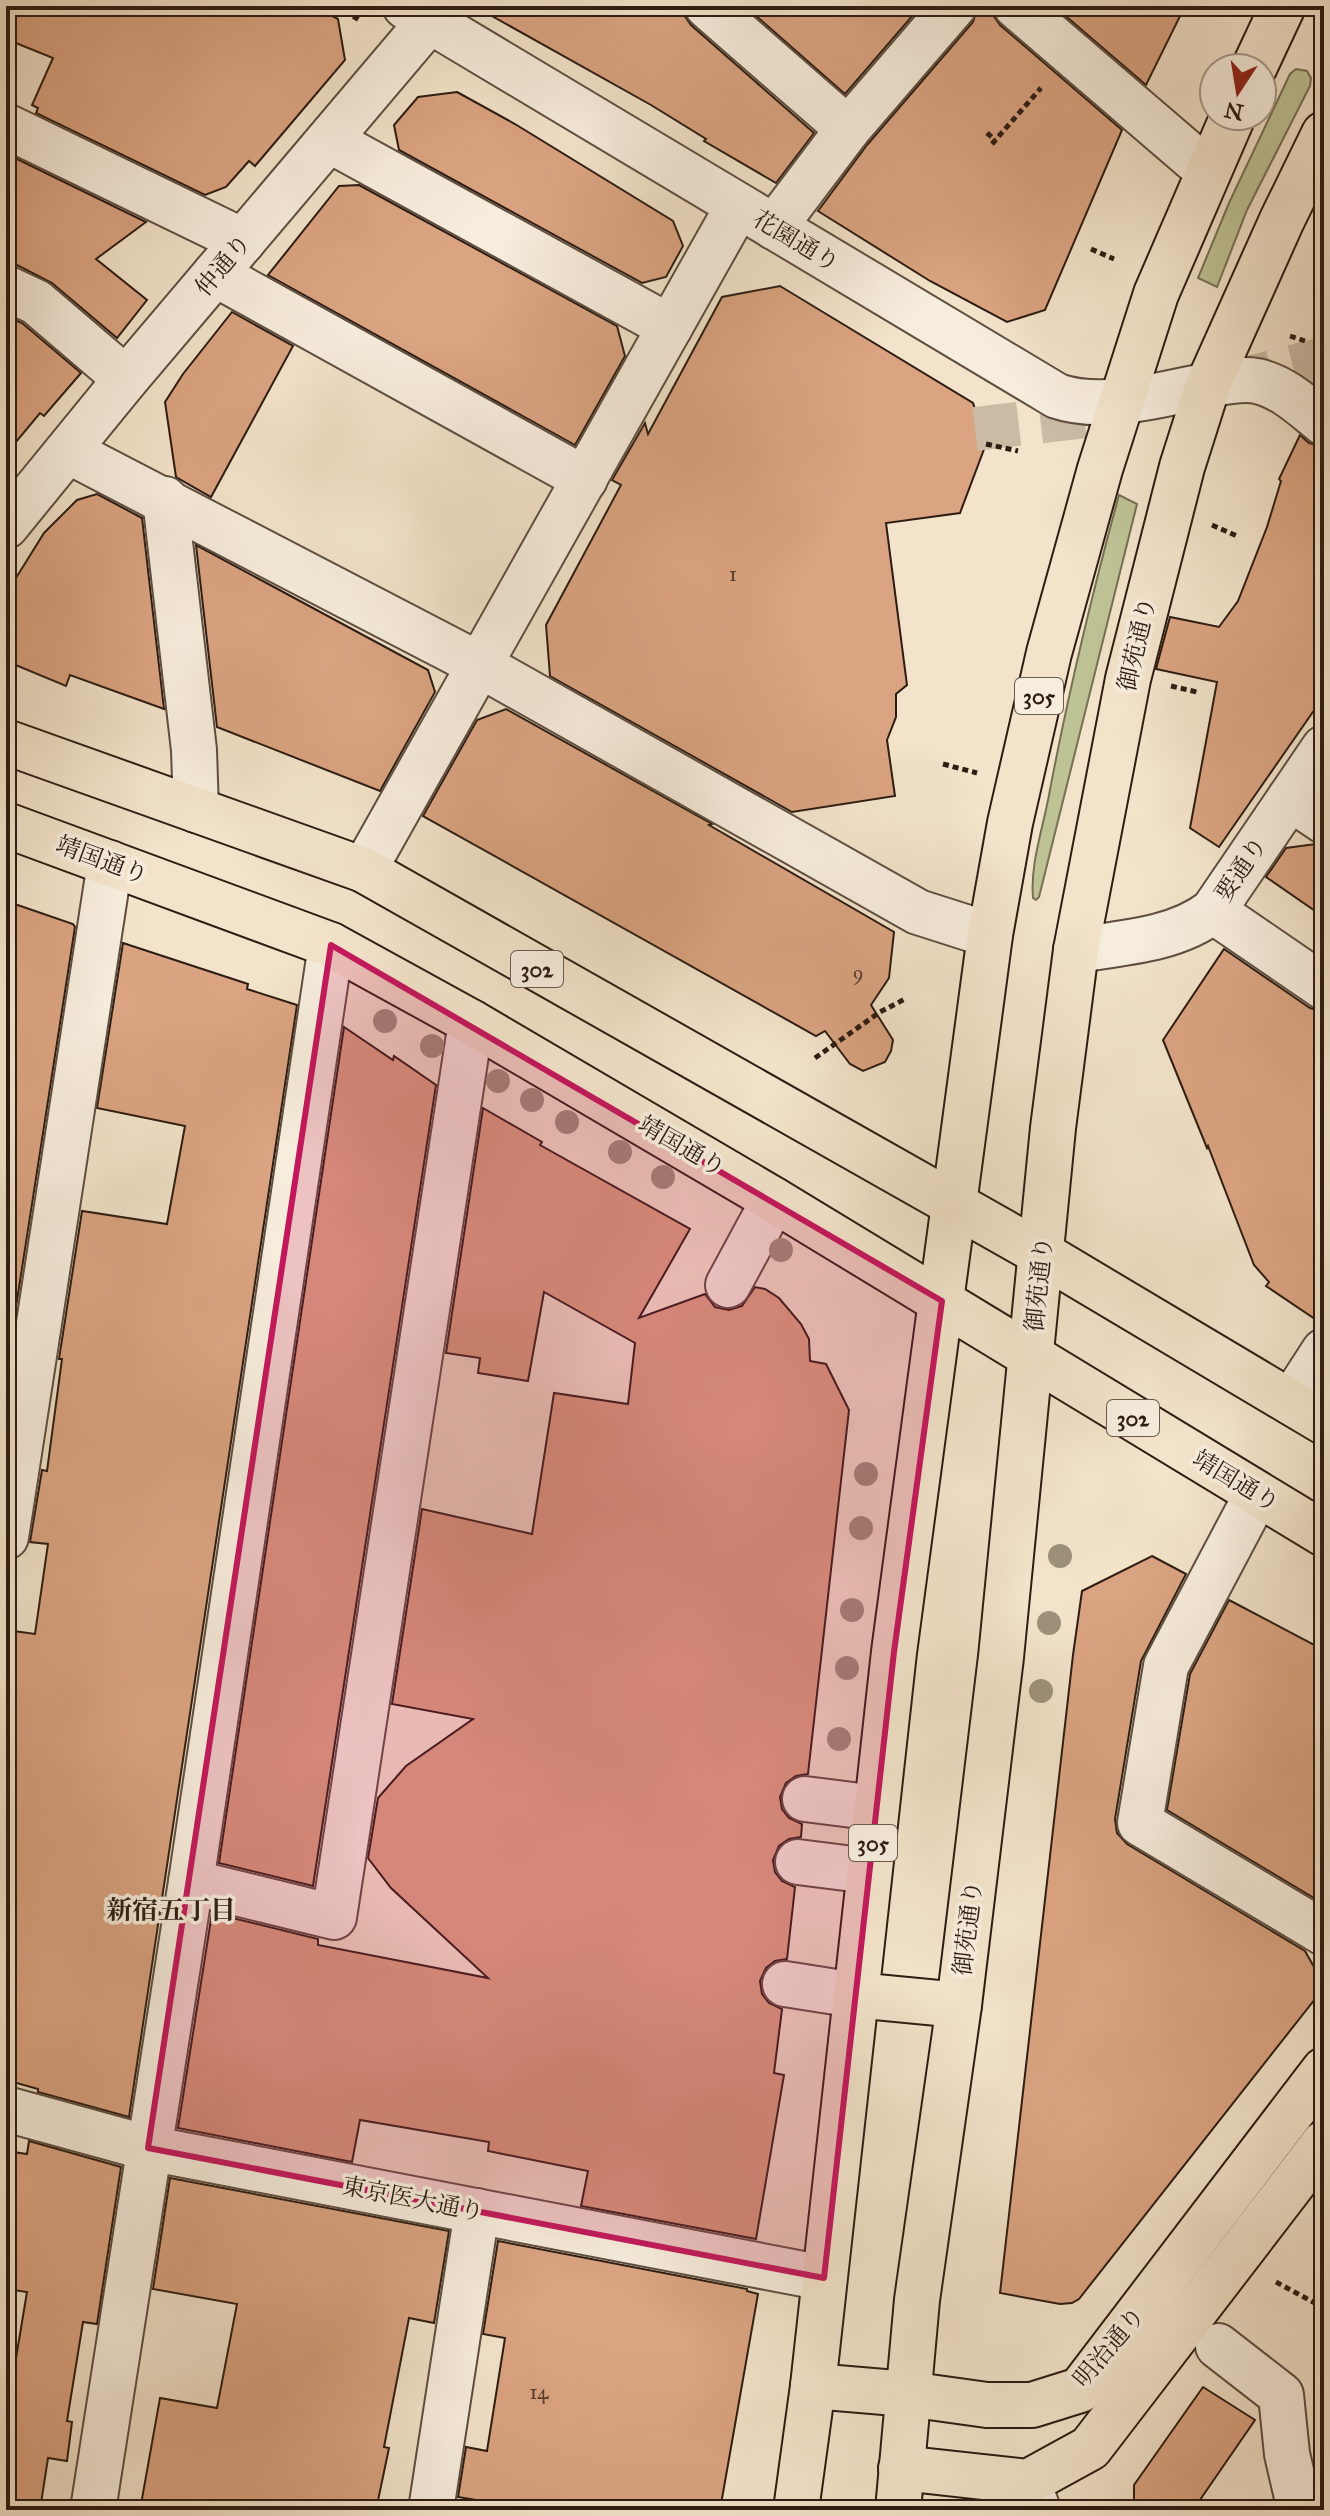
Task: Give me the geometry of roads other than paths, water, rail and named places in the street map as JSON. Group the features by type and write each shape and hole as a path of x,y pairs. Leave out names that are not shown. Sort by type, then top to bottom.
{"main road":[{"path":"1261,52 1283,6"},
{"name":"305","path":"796,2510 813,2386 894,1652 990,935 1010,823 1049,653 1100,469 1156,294 1226,132"},
{"name":"御苑通り","path":"899,2489 917,2300 959,2005 1001,1657 1053,1128 1076,950 1128,679 1170,505 1208,385 1324,134"},
{"name":"302","path":"6,742 364,870 1042,1254 1307,1412"},
{"name":"靖国通り","path":"6,825 331,945 471,1022 774,1200 1324,1534"},
{"path":"855,1995 959,2005"},
{"name":"明治通り","path":"813,2386 987,2405 1032,2405 1080,2390 1324,2070"},
{"name":"明治通り","path":"899,2489 1033,2496 1090,2448 1324,2143"}],"street":[{"path":"707,6 848,129"},
{"path":"364,870 670,327 756,217 848,129 954,6"},
{"path":"1016,6 1208,171"},
{"name":"仲通り","path":"6,526 329,140 425,11"},
{"name":"花園通り","path":"425,11 756,217 1057,396 1092,402 1123,400 1231,381 1256,381 1284,391 1324,423"},
{"path":"6,126 243,241"},
{"path":"329,140 670,327"},
{"path":"215,274 585,479"},
{"path":"6,288 36,302 126,379"},
{"path":"68,451 480,665 918,912 990,935"},
{"path":"165,499 194,750 196,810"},
{"name":"要通り","path":"1076,950 1152,938 1201,921 1307,810 1324,748"},
{"path":"6,1537 110,863"},
{"path":"1213,911 1324,987"},
{"path":"93,2510 191,1882 331,945"},
{"path":"191,1882 334,1917 471,1022"},
{"path":"728,1285 774,1200"},
{"path":"1307,1412 1324,1351"},
{"path":"1257,1494 1166,1666 1140,1823 1324,1933"},
{"path":"805,1799 876,1808"},
{"path":"798,1862 869,1871"},
{"path":"785,1984 855,1995"},
{"name":"東京医大通り","path":"6,2109 148,2148 824,2278"},
{"path":"431,2510 477,2211"},
{"path":"1218,2346 1281,2395 1287,2454 1300,2510"}],"tunnel":[{"path":"1229,383 1324,359"},
{"path":"975,429 1116,410"}],"district":[{"name":"新宿五丁目","path":"171,1910"}]}
